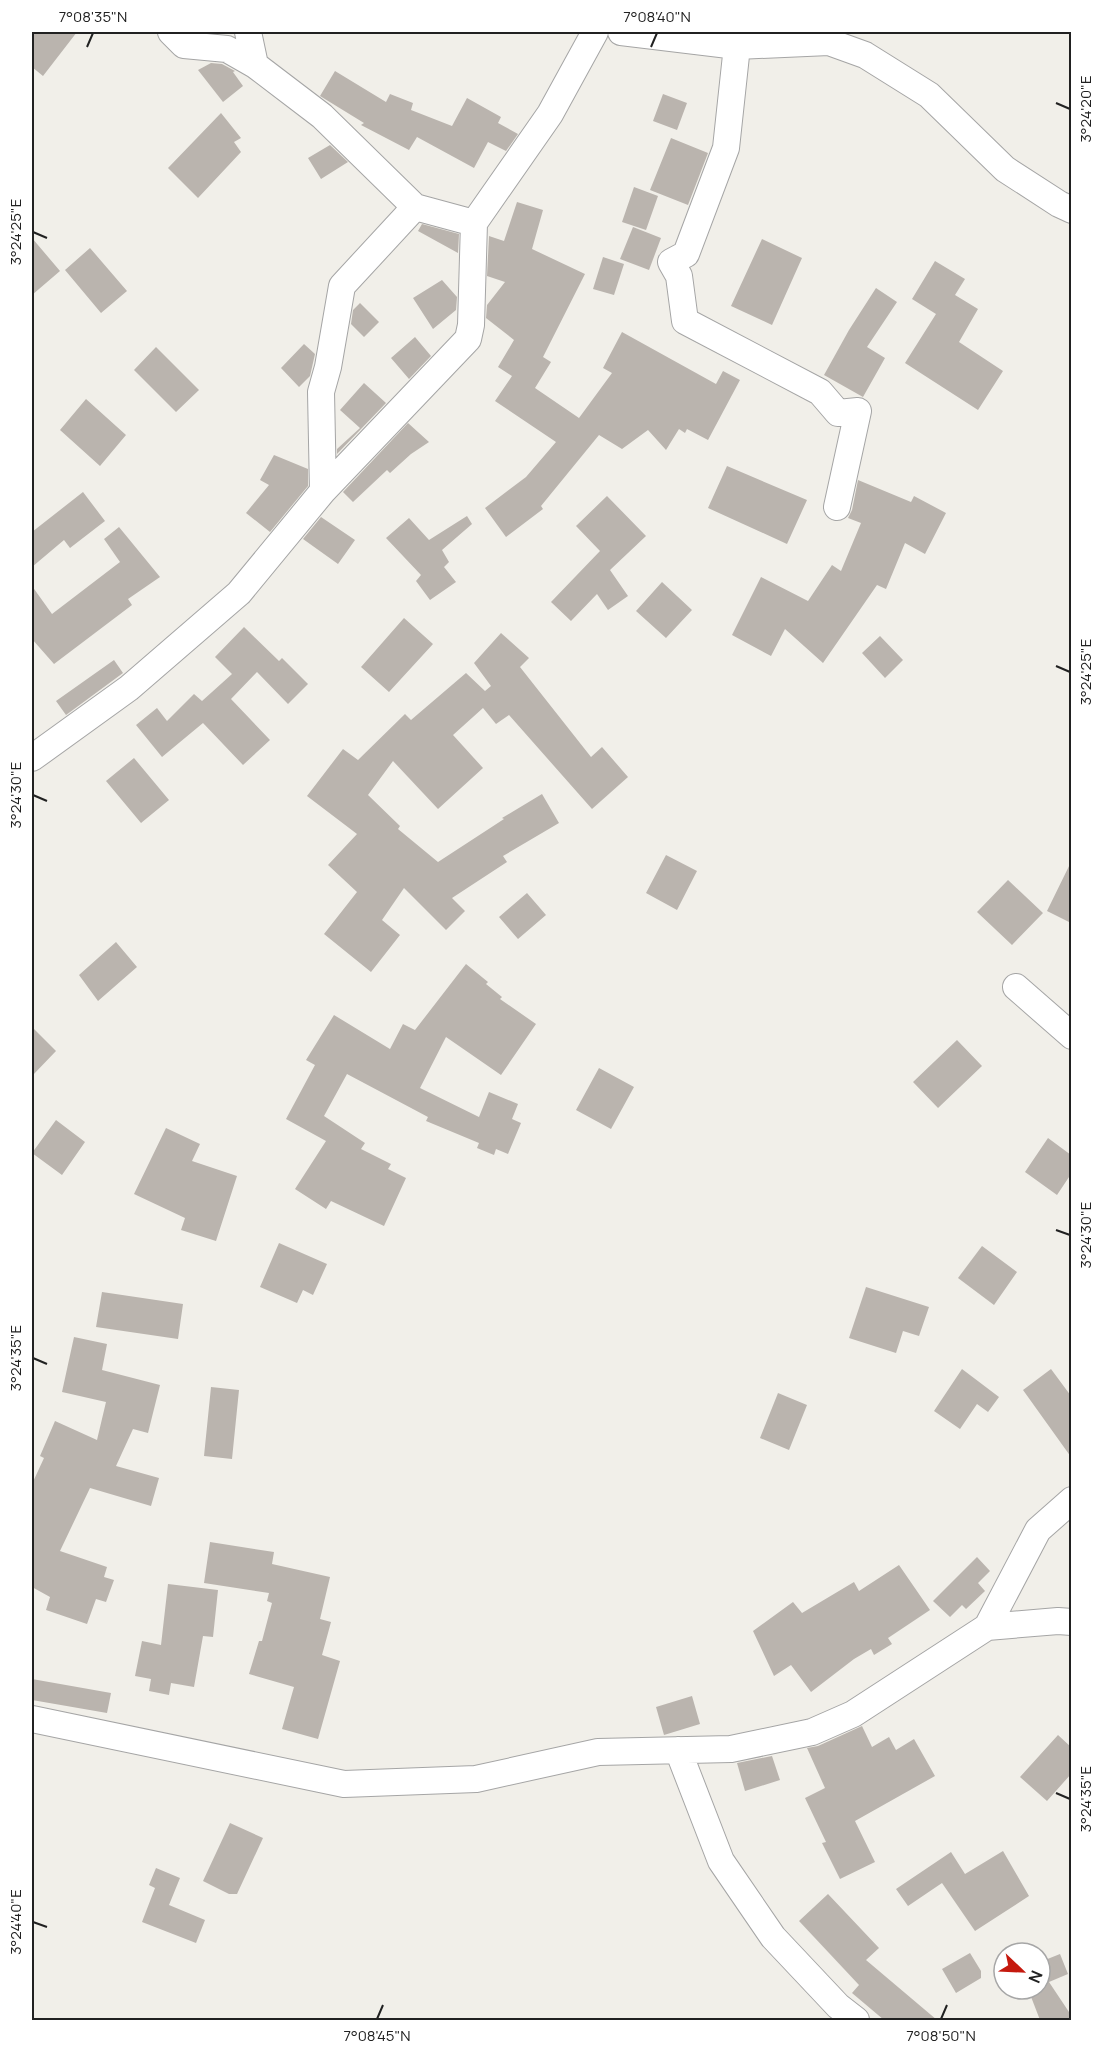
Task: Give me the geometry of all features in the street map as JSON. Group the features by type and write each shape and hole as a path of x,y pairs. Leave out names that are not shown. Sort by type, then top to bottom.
{"street":[{"path":"171,32 184,45 227,49 255,65 322,116 415,207 474,223"},
{"path":"248,32 255,65"},
{"path":"32,758 129,688 239,593 323,491 468,339 471,325 474,223 550,114 595,32"},
{"path":"621,32 737,46 828,42 865,55 929,95 1005,169 1071,210"},
{"path":"737,46 726,148 686,254 671,262 679,276 685,321 820,392 838,413 858,411 837,507"},
{"path":"323,491 321,392 328,367 342,286 415,207"},
{"path":"1016,987 1071,1036"},
{"path":"987,1627 1038,1530 1071,1500"},
{"path":"32,1719 344,1784 476,1779 598,1752 731,1749 812,1732 852,1714 987,1627 1071,1622"},
{"path":"678,1750 721,1861 773,1937 838,2006 856,2020"}],"building":[{"path":"32,32 77,32 43,76 32,67"},
{"path":"211,63 222,64 235,71 233,72 243,86 223,102 198,70"},
{"path":"335,71 386,102 390,94 413,103 411,110 452,126 467,98 501,117 498,123 518,134 506,151 488,142 474,168 417,137 409,150 361,125 364,123 320,96"},
{"path":"663,94 687,103 677,130 653,121"},
{"path":"221,113 241,138 234,142 241,152 198,198 168,168"},
{"path":"671,138 708,153 688,205 650,190"},
{"path":"330,145 348,162 321,179 308,158"},
{"path":"634,187 658,196 646,230 622,222"},
{"path":"517,202 543,210 532,249 585,274 543,357 551,362 535,388 579,418 612,373 603,368 622,332 716,384 723,371 740,380 708,440 687,429 685,433 679,429 666,450 648,430 622,449 599,435 541,506 543,509 506,537 485,508 526,477 556,442 495,401 512,376 498,367 514,340 486,318 487,305 505,282 487,276 489,236 504,241"},
{"path":"422,224 459,234 458,253 418,231"},
{"path":"633,227 661,238 649,270 620,259"},
{"path":"32,238 60,271 32,295"},
{"path":"762,239 802,258 772,325 731,306"},
{"path":"90,248 127,291 101,313 65,270"},
{"path":"603,257 624,264 614,295 593,289"},
{"path":"935,261 965,279 955,295 978,309 959,342 1003,371 978,410 905,363 936,314 912,299"},
{"path":"442,280 457,297 456,310 433,329 413,298"},
{"path":"876,288 897,302 867,347 885,358 863,397 824,375"},
{"path":"360,303 379,322 364,337 351,324 353,310"},
{"path":"415,337 431,356 409,379 391,358"},
{"path":"304,344 315,354 310,376 299,387 281,368"},
{"path":"156,347 199,390 176,412 134,370"},
{"path":"364,383 386,403 337,454 337,449 360,428 340,410"},
{"path":"86,399 126,435 100,466 60,430"},
{"path":"408,423 429,442 411,454 390,473 387,470 353,502 343,492"},
{"path":"274,455 308,469 308,486 270,532 246,513 269,485 260,480"},
{"path":"727,466 807,500 787,544 708,508"},
{"path":"858,480 911,502 914,496 946,513 925,554 905,543 886,589 877,585 823,663 785,629 771,656 732,635 761,577 808,601 832,565 841,571 861,523 848,518 852,510"},
{"path":"83,492 105,521 70,548 64,540 32,567 32,532"},
{"path":"607,496 646,536 610,570 628,596 608,610 597,594 571,621 551,602 600,551 576,526"},
{"path":"467,516 472,524 442,550 449,562 444,567 456,582 430,600 416,581 421,575 386,538 409,518 429,540"},
{"path":"321,517 355,540 338,564 303,539"},
{"path":"119,527 160,577 128,599 132,605 54,664 32,639 32,586 52,614 120,562 104,539"},
{"path":"662,582 692,610 666,638 636,611"},
{"path":"404,618 433,644 389,692 361,667"},
{"path":"244,627 279,661 282,658 308,684 288,704 257,672 231,699 270,740 243,765 203,723 162,757 136,725 157,708 167,721 194,694 202,701 232,674 215,657"},
{"path":"501,633 529,658 520,667 591,757 602,747 628,777 592,809 509,715 496,724 483,708 453,735 483,768 438,809 393,761 368,795 400,826 398,829 438,862 504,819 502,818 542,794 559,823 503,856 507,862 452,898 465,911 446,930 404,888 382,920 400,935 371,972 324,934 357,892 328,865 357,834 307,796 343,749 358,760 405,714 411,720 466,673 485,691 491,686 474,663"},
{"path":"880,636 903,660 885,678 862,653"},
{"path":"114,660 123,673 66,715 56,701"},
{"path":"134,758 169,800 141,823 106,781"},
{"path":"666,855 697,871 677,910 646,893"},
{"path":"1071,862 1071,923 1047,911"},
{"path":"1008,880 1043,913 1012,945 977,912"},
{"path":"527,893 546,915 518,939 499,917"},
{"path":"116,942 137,967 98,1001 79,975"},
{"path":"466,964 488,982 486,984 502,997 500,999 536,1024 501,1075 446,1037 420,1088 479,1117 489,1092 518,1104 512,1119 521,1123 508,1154 496,1149 494,1155 477,1148 479,1143 426,1121 428,1117 347,1074 324,1116 365,1143 361,1149 391,1164 388,1169 406,1178 384,1226 331,1201 326,1209 295,1189 326,1141 286,1119 315,1065 306,1060 334,1015 390,1049 403,1024 415,1030"},
{"path":"32,1027 56,1051 32,1076"},
{"path":"957,1040 982,1066 938,1108 913,1082"},
{"path":"599,1068 634,1087 611,1129 576,1110"},
{"path":"56,1120 85,1142 62,1175 32,1153"},
{"path":"166,1128 200,1144 192,1161 237,1176 216,1241 181,1230 185,1218 134,1194"},
{"path":"1048,1138 1071,1155 1071,1174 1057,1195 1025,1172"},
{"path":"279,1243 327,1264 313,1295 303,1290 297,1303 260,1287"},
{"path":"982,1246 1017,1272 994,1305 958,1278"},
{"path":"866,1287 929,1307 919,1336 903,1331 896,1353 849,1338"},
{"path":"102,1292 183,1304 178,1339 96,1327"},
{"path":"74,1337 107,1344 102,1370 160,1385 148,1433 133,1429 116,1466 159,1478 151,1506 90,1488 60,1551 107,1567 104,1577 114,1580 106,1602 96,1599 87,1624 46,1610 50,1597 32,1587 32,1484 44,1458 40,1456 55,1421 97,1440 106,1402 62,1392"},
{"path":"962,1369 999,1397 988,1412 977,1404 960,1429 934,1411"},
{"path":"1051,1369 1071,1396 1071,1457 1023,1390"},
{"path":"211,1387 239,1390 232,1459 204,1456"},
{"path":"778,1393 807,1405 789,1450 760,1438"},
{"path":"210,1542 274,1552 272,1564 330,1577 320,1619 331,1622 322,1655 340,1661 318,1739 282,1729 294,1687 249,1674 259,1641 262,1641 272,1603 267,1601 269,1593 204,1583"},
{"path":"977,1557 990,1571 978,1583 985,1591 966,1609 962,1605 950,1617 933,1601"},
{"path":"899,1565 930,1610 888,1638 892,1644 874,1655 871,1649 854,1659 811,1692 791,1665 774,1676 753,1631 793,1602 802,1613 854,1582 859,1591"},
{"path":"168,1584 218,1590 213,1637 203,1636 194,1687 171,1683 169,1695 149,1691 151,1679 135,1676 142,1641 161,1645"},
{"path":"32,1679 111,1693 107,1713 32,1700"},
{"path":"692,1696 700,1724 664,1735 656,1707"},
{"path":"862,1726 872,1747 889,1737 896,1750 914,1739 935,1776 855,1821 875,1862 840,1879 822,1843 826,1842 805,1798 825,1788 807,1748 818,1746"},
{"path":"1058,1735 1071,1747 1071,1774 1047,1801 1020,1777"},
{"path":"772,1756 780,1780 745,1791 737,1763"},
{"path":"230,1823 263,1838 237,1894 229,1894 203,1881"},
{"path":"1003,1851 1029,1896 975,1931 942,1883 908,1906 896,1889 951,1852 965,1874"},
{"path":"156,1868 180,1878 169,1905 205,1920 196,1943 142,1922 155,1888 149,1885"},
{"path":"828,1894 879,1948 866,1960 937,2020 884,2020 852,1993 859,1985 799,1921"},
{"path":"970,1953 981,1971 981,1978 956,1993 942,1969"},
{"path":"1060,1954 1068,1974 1052,1981 1052,1957"},
{"path":"1052,1986 1071,2015 1071,2020 1040,2020 1033,2001 1052,2001"}]}
